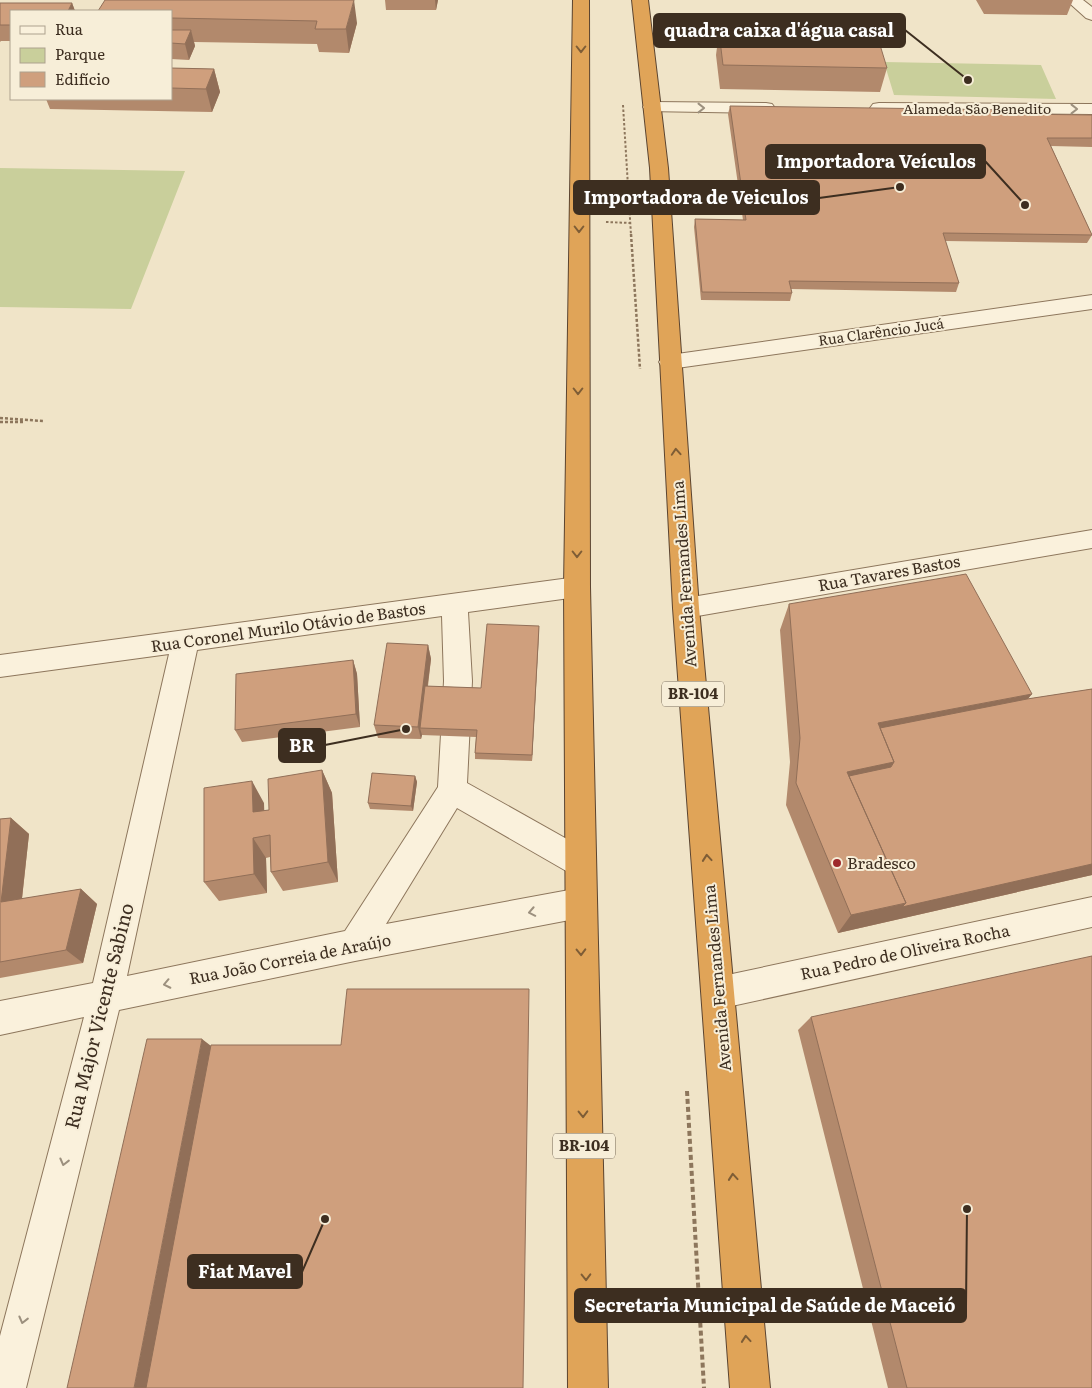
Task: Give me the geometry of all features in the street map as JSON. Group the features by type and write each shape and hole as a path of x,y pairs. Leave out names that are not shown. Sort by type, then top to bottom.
{"highway":[{"name":"BR-104","path":"581,0 577,587 579,862 588,1388"},
{"name":"Avenida Fernandes Lima","path":"640,0 659,168 686,608 750,1388"}],"street":[{"path":"1074,0 1092,15"},
{"path":"652,107 782,108"},
{"name":"Alameda São Benedito","path":"862,108 1092,109"},
{"name":"Rua Clarêncio Jucá","path":"670,362 1092,302"},
{"name":"Rua Tavares Bastos","path":"686,608 1092,539"},
{"name":"Rua Coronel Murilo Otávio de Bastos","path":"0,666 577,587"},
{"path":"355,945 452,790 458,681 455,604"},
{"name":"Rua Major Vicente Sabino","path":"6,1388 106,996 185,642"},
{"path":"452,790 579,862"},
{"name":"Rua João Correia de Araújo","path":"0,1018 355,945 580,903"},
{"name":"Rua Pedro de Oliveira Rocha","path":"718,993 1092,912"}],"path":[{"path":"580,222 661,223"},
{"path":"0,418 43,421 0,422"}],"green space":[{"path":"884,62 1041,65 1056,99 894,95"},
{"path":"0,168 185,171 131,309 0,307"}],"building":[{"path":"105,0 354,0 346,29 315,29 317,21 172,18 172,10 99,10"},
{"path":"0,3 72,3 68,10 10,10 10,25 0,25"},
{"path":"172,30 191,30 185,44 172,43"},
{"path":"719,32 877,35 887,68 723,65"},
{"path":"172,68 214,69 206,89 172,88"},
{"path":"730,106 1014,110 1015,114 1092,115 1092,138 1047,138 1092,235 943,233 959,283 789,281 792,293 702,292 695,219 746,220"},
{"path":"966,574 1032,694 878,723 894,762 847,772 906,903 851,915 796,783 800,738 789,604"},
{"path":"487,624 539,626 532,755 475,753 477,730 420,728 425,686 481,688"},
{"path":"387,643 428,645 418,727 374,725"},
{"path":"353,660 356,714 235,730 236,674"},
{"path":"1092,689 1092,864 902,907 906,903 849,776 891,767 894,762 880,728 1027,699"},
{"path":"322,770 328,862 271,872 270,835 253,838 254,874 204,882 204,788 252,781 253,812 269,810 268,779"},
{"path":"372,773 415,776 411,806 368,803"},
{"path":"11,818 1,902 81,889 66,950 0,962 0,819"},
{"path":"1092,956 1092,1388 907,1388 811,1017"},
{"path":"347,989 529,989 523,1388 146,1388 211,1045 341,1045"},
{"path":"147,1039 202,1039 134,1388 67,1388"}],"place":[{"name":"quadra caixa d'água casal","path":"968,80"},
{"name":"Importadora de Veiculos","path":"900,187"},
{"name":"Importadora Veículos","path":"1025,205"},
{"name":"BR","path":"406,729"},
{"name":"Bradesco","path":"837,863"},
{"name":"Secretaria Municipal de Saúde de Maceió","path":"967,1209"},
{"name":"Fiat Mavel","path":"325,1219"}]}
